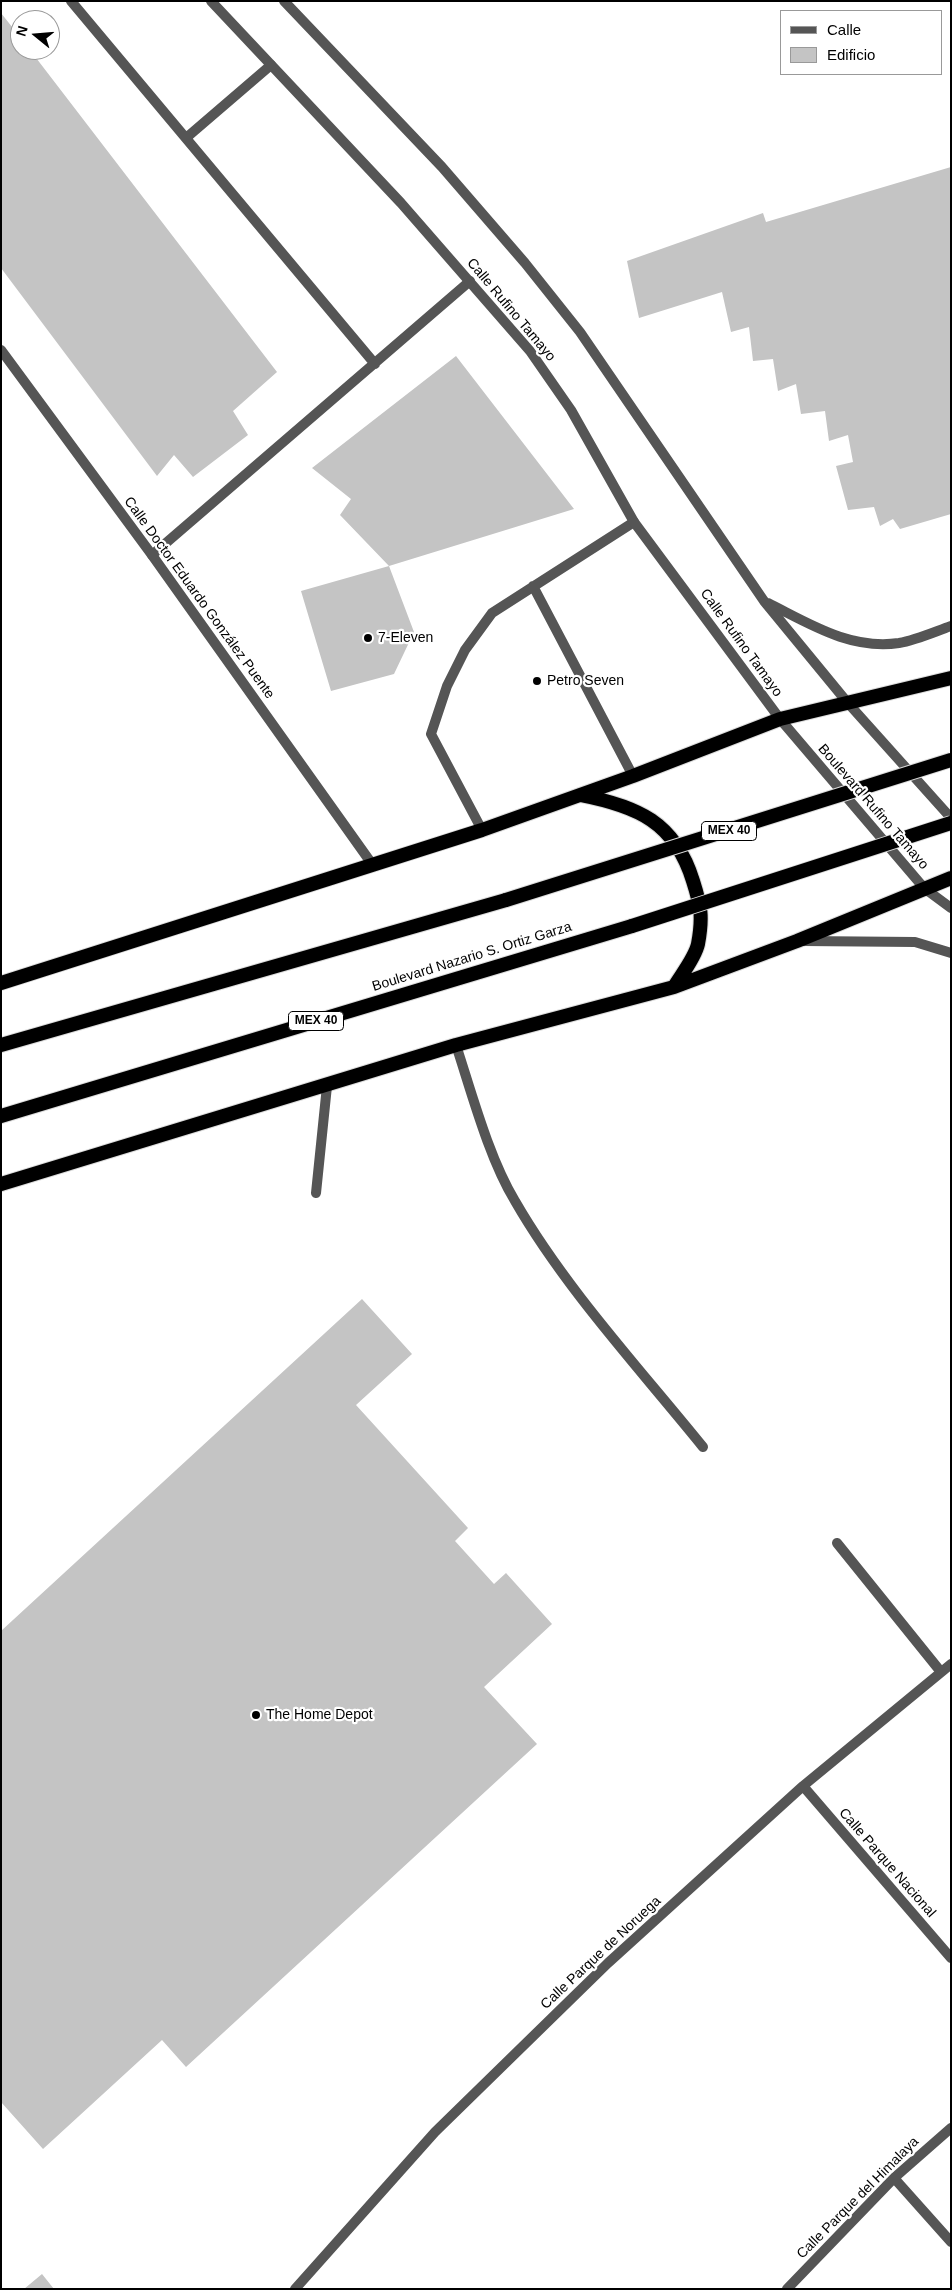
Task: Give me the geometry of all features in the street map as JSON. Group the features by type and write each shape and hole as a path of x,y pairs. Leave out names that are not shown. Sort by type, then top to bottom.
{"highway":[{"path":"1,983 482,830 577,794 633,776 780,719 951,678"},
{"name":"MEX 40","path":"1,1045 506,900 951,760"},
{"path":"577,794 602,799 638,811 666,830 687,861 702,910 698,946 674,987"},
{"name":"Boulevard Nazario S. Ortiz Garza","path":"1,1116 632,926 951,823"},
{"path":"1,1184 327,1086 456,1045 674,987 797,942 951,878"}],"street":[{"path":"71,1 375,364"},
{"name":"Calle Rufino Tamayo","path":"211,1 401,203 530,351 566,402 634,522 780,719"},
{"path":"284,1 442,167 531,271 580,332 764,601 847,702 951,818"},
{"path":"186,138 271,65"},
{"path":"152,555 470,281"},
{"name":"Calle Doctor Eduardo González Puente","path":"1,350 152,555 372,864"},
{"path":"482,830 431,734 447,686 465,650 492,613 634,522"},
{"path":"533,586 633,776"},
{"path":"764,601 838,638 871,644 900,643 951,626"},
{"name":"Boulevard Rufino Tamayo","path":"780,719 924,888 951,908"},
{"path":"797,942 915,942 951,954"},
{"path":"456,1045 488,1140 513,1200 552,1260 703,1448"},
{"path":"316,1193 327,1086"},
{"path":"837,1543 940,1672"},
{"name":"Calle Parque de Noruega","path":"295,2289 435,2132 608,1963 803,1786 951,1664"},
{"name":"Calle Parque Nacional","path":"803,1786 951,1958"},
{"name":"Calle Parque del Himalaya","path":"787,2289 894,2178 951,2128"},
{"path":"894,2178 951,2242"}],"building":[{"path":"1,13 10,24 10,60 38,60 277,372 233,411 248,435 193,477 174,455 157,476 1,268"},
{"path":"951,167 951,514 900,529 893,519 880,526 874,507 848,510 836,466 853,462 848,435 829,441 825,411 801,414 796,384 778,391 773,359 753,361 749,327 731,332 722,292 639,318 627,261 763,213 766,222"},
{"path":"456,356 574,509 389,566 340,515 351,499 312,468"},
{"path":"389,566 414,632 394,674 331,691 301,591"},
{"name":"The Home Depot","path":"362,1299 412,1354 356,1405 468,1528 455,1541 494,1584 506,1573 552,1624 484,1687 537,1744 186,2067 162,2040 43,2149 1,2102 1,1631"},
{"path":"42,2274 54,2289 24,2289"}],"place":[{"name":"7-Eleven","path":"368,638"},
{"name":"Petro Seven","path":"537,681"},
{"name":"The Home Depot","path":"256,1715"}]}
